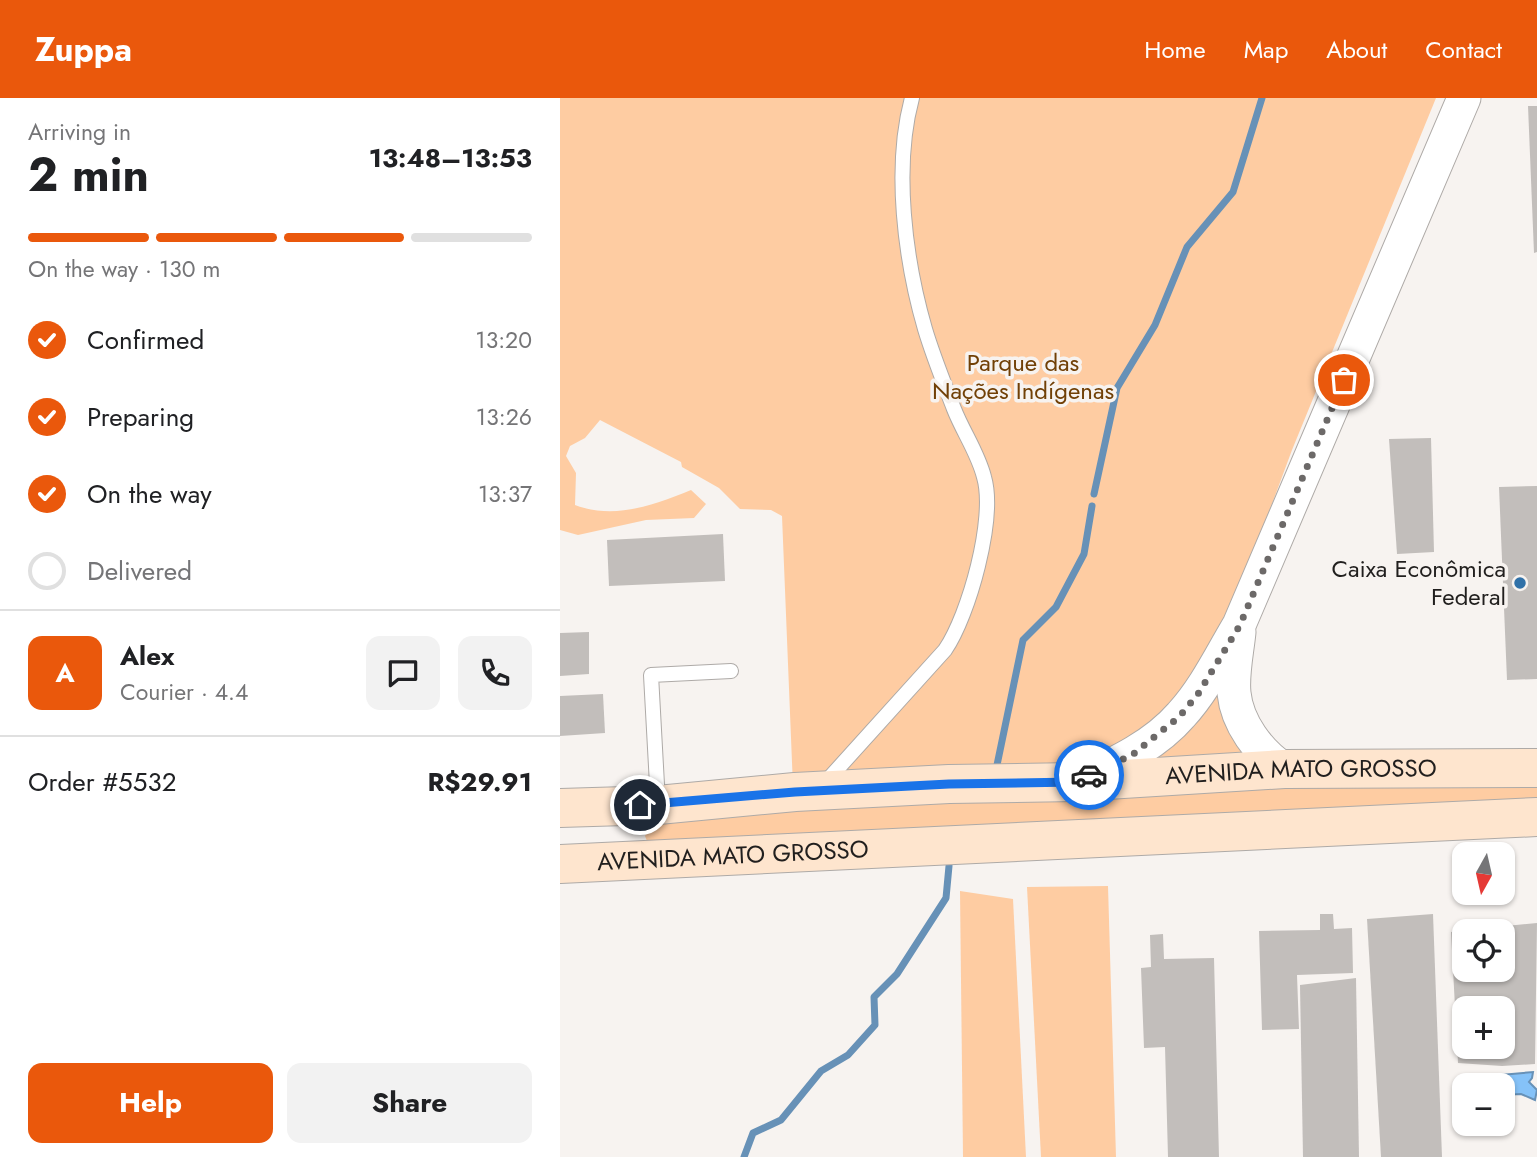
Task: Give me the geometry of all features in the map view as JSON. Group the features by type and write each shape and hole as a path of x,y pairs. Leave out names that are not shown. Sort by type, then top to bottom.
{"main road":[{"name":"AVENIDA MATO GROSSO","path":"560,808 640,805 818,791 949,784 1075,782 1284,769 1537,768"},
{"path":"625,860 640,805"},
{"name":"AVENIDA MATO GROSSO","path":"560,864 1537,817"}],"street":[{"path":"1075,782 1132,755 1179,717 1198,694 1240,625 1464,98"},
{"path":"1240,625 1234,691 1237,711 1257,745 1271,761 1284,769"}],"lane":[{"path":"818,791 950,644 961,624 983,545 987,501 984,477 943,378 914,285 902,161 912,98"},
{"path":"640,805 651,675 731,671"}],"green space":[{"name":"Parque das Nações Indígenas","path":"560,98 1436,98 1292,450 1227,625 1164,719 1098,763 793,787 782,516 771,510 740,509 719,488 682,467 681,462 600,420 585,438 570,446 566,456 576,473 575,505 620,511 663,501 691,490 706,504 694,518 646,520 578,535 560,530"},
{"path":"1231,655 1259,761 1126,770"},
{"path":"1537,776 1537,811 648,844 645,836 650,826 662,822 808,810"},
{"path":"1108,886 1116,1157 1041,1157 1027,887"},
{"path":"960,891 1013,899 1026,1157 963,1157"}],"water":[{"path":"1533,1072 1529,1082 1537,1090 1535,1100 1515,1094 1515,1074"}],"building":[{"path":"1528,106 1537,106 1537,252 1534,253"},
{"path":"1431,438 1434,552 1397,554 1389,439"},
{"name":"Caixa Econômica Federal","path":"1537,486 1537,679 1507,680 1499,487"},
{"path":"723,534 725,581 609,586 607,540"},
{"path":"589,632 589,674 560,676 560,633"},
{"path":"603,694 605,733 560,736 560,696"},
{"path":"1320,914 1333,914 1334,929 1352,928 1353,973 1297,975 1299,1029 1262,1030 1259,931 1320,930"},
{"path":"1433,914 1442,1157 1381,1157 1367,919"},
{"path":"1537,923 1535,1064 1502,1066 1458,1063 1458,1059 1515,1059 1515,996 1454,996 1454,982 1515,982 1515,925"},
{"path":"1163,934 1164,959 1214,958 1219,1157 1168,1157 1165,1047 1144,1048 1141,968 1151,967 1150,935"},
{"path":"1356,978 1359,1157 1303,1157 1300,985"}],"waterway":[{"path":"1094,494 1117,388 1155,325 1187,247 1233,192 1262,98"},
{"path":"997,765 1023,640 1056,607 1084,554 1092,506"},
{"path":"744,1157 753,1133 781,1120 821,1071 848,1055 875,1025 874,997 897,974 946,898 949,866"}],"way so far":[{"path":"1089,775 1132,755 1179,717 1198,694 1240,625 1344,380"}],"place":[{"name":"Caixa Econômica Federal","path":"1520,583"}],"route":[{"path":"640,805 795,792 949,784 1075,782 1089,775"}]}
